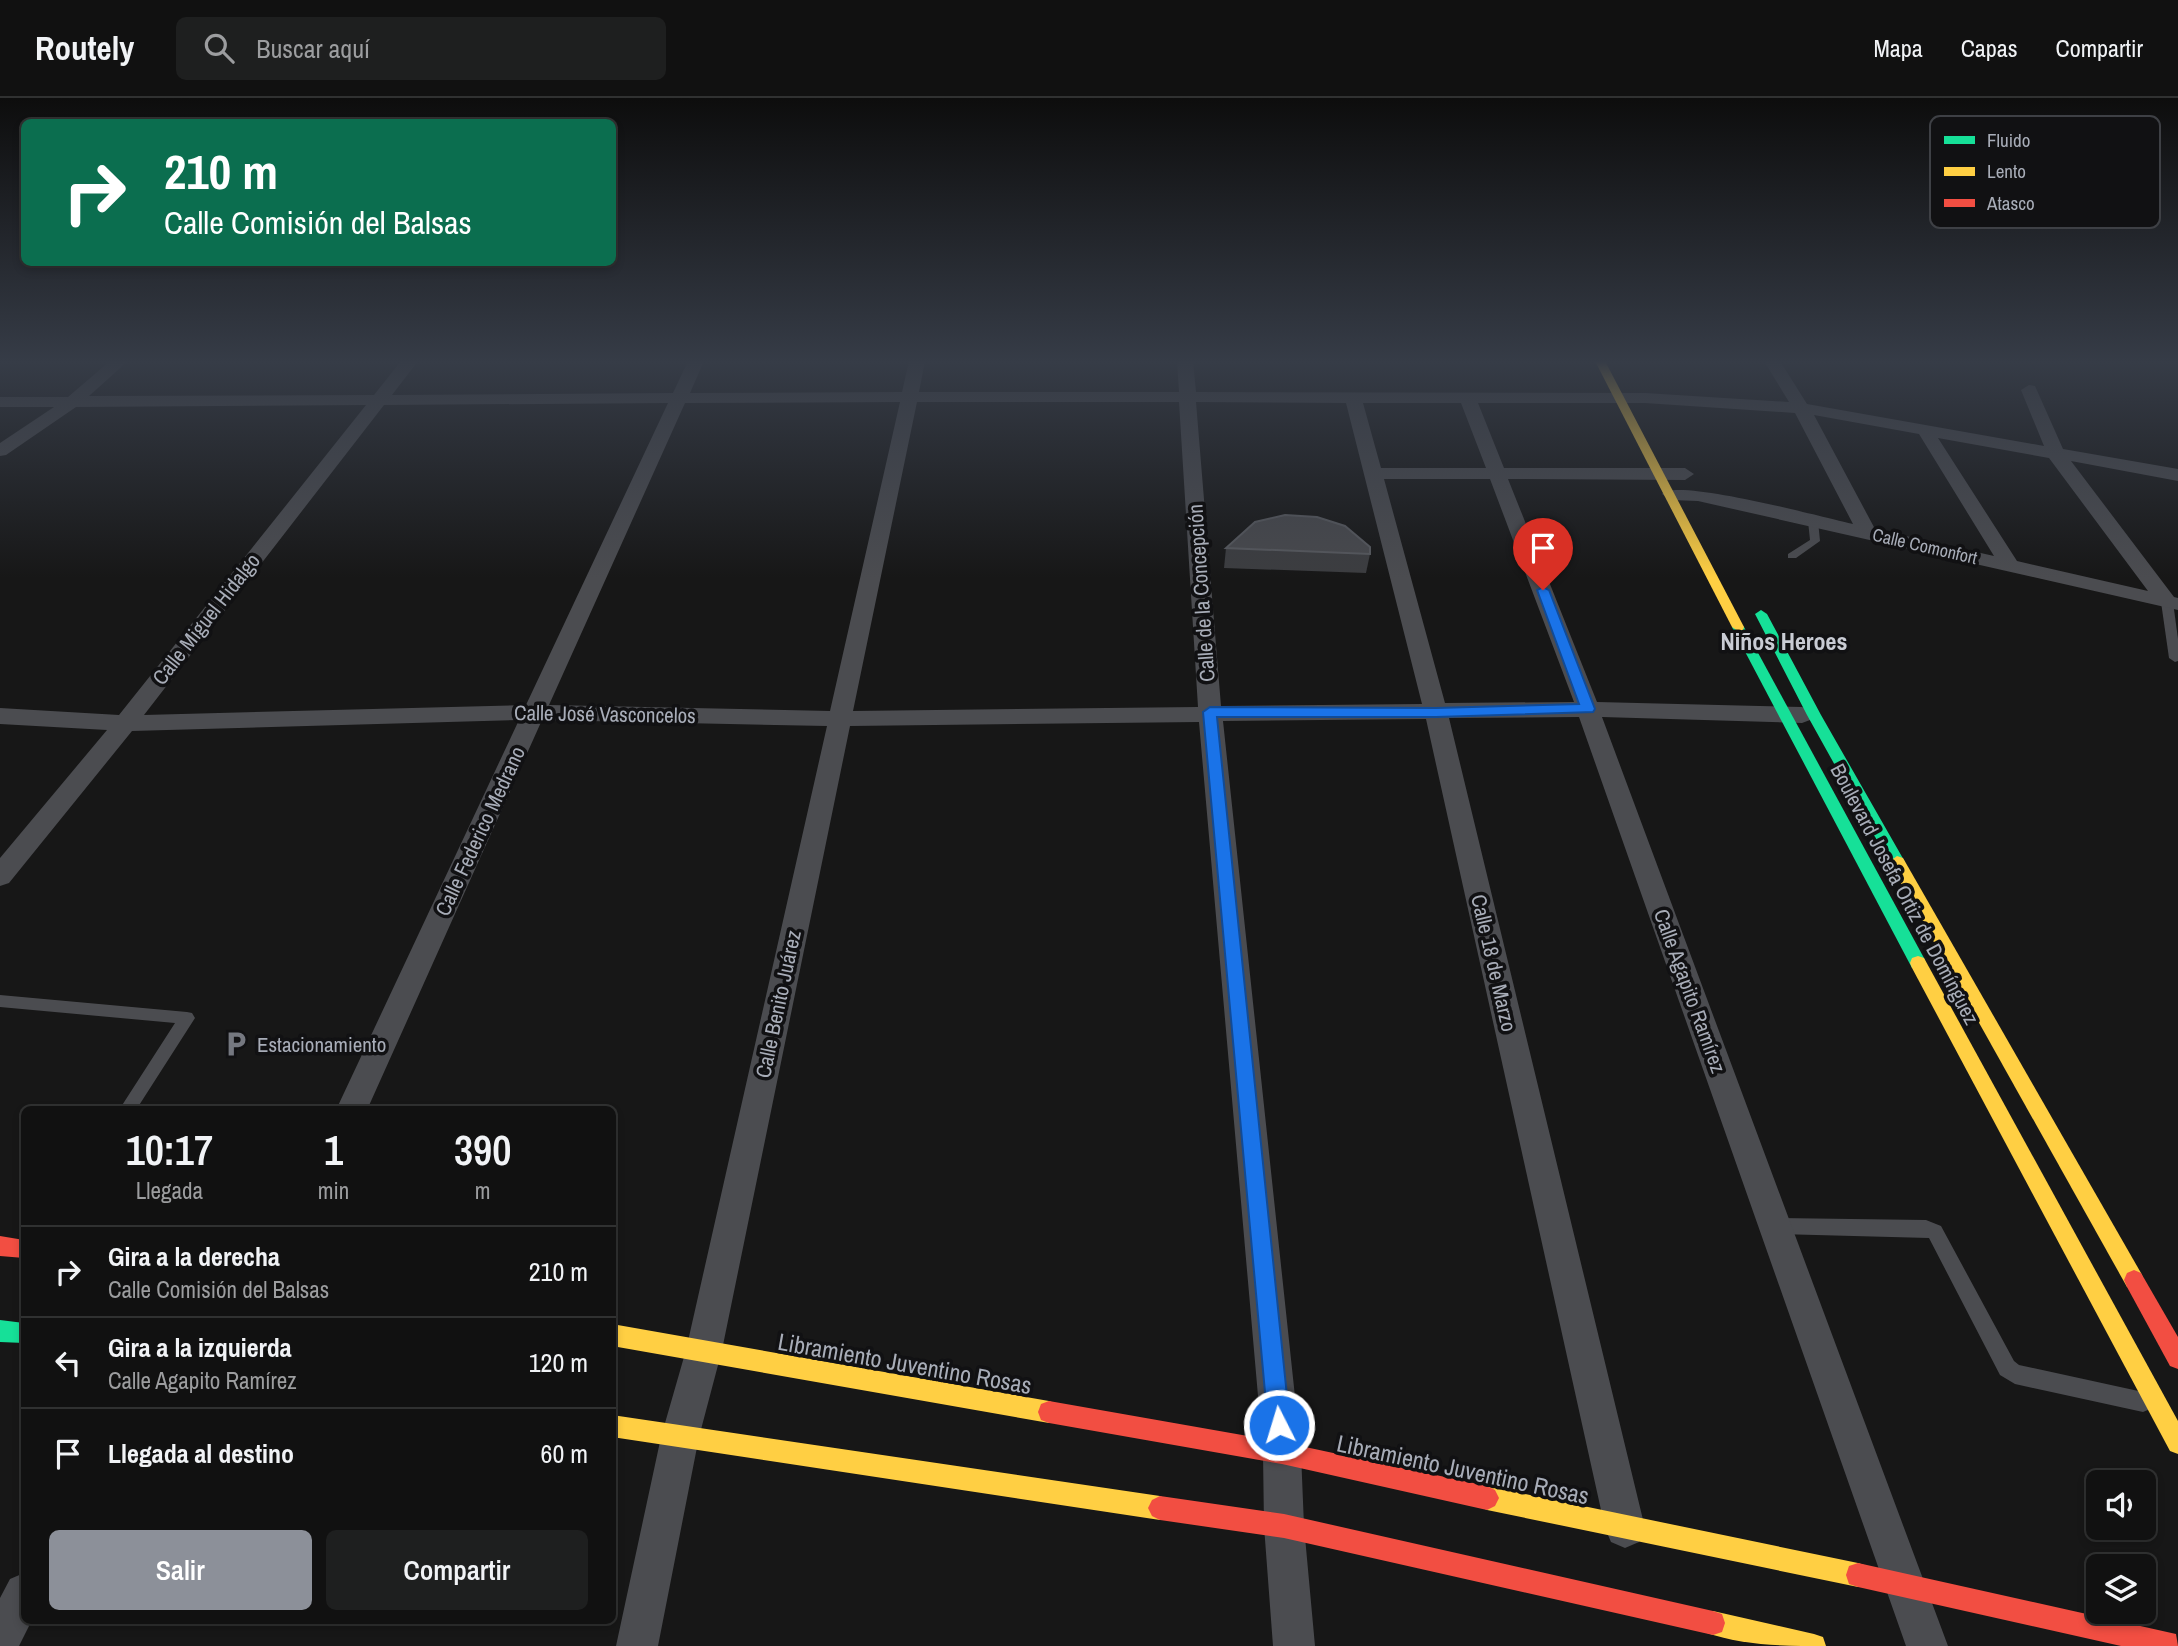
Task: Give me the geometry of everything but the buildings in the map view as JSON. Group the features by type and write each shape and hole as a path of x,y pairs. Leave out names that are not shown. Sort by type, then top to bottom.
{"street":[{"path":"0,451 26,433"},
{"name":"Calle Miguel Hidalgo","path":"0,876 125,723 352,433"},
{"name":"Calle Federico Medrano","path":"353,1106 665,433"},
{"name":"Calle Benito Juárez","path":"637,1646 680,1437 704,1350 900,433"},
{"name":"Calle de la Concepción","path":"1190,433 1210,712 1282,1453 1284,1526 1294,1646"},
{"name":"Calle 18 de Marzo","path":"1363,433 1436,712 1625,1528"},
{"name":"Calle Agapito Ramírez","path":"1482,433 1588,709 1906,1586"},
{"name":"Boulevard Josefa Ortiz de Domínguez","path":"1639,433 1784,715 2178,1443"},
{"path":"1814,433 1867,533"},
{"path":"1927,433 2010,566"},
{"path":"1933,433 2178,475"},
{"path":"2047,433 2056,454 2173,603"},
{"path":"1674,452 1711,519"},
{"path":"1373,473 1685,474"},
{"name":"Calle Comonfort","path":"1671,494 1698,495 2173,603"},
{"name":"Boulevard Josefa Ortiz de Domínguez","path":"1756,605 1814,715 2178,1358"},
{"name":"Calle José Vasconcelos","path":"0,716 125,723 535,712 839,719 1588,709 1814,715"},
{"path":"0,1246 21,1249"},
{"path":"0,1331 21,1334"},
{"name":"Libramiento Juventino Rosas","path":"616,1336 1282,1453 2176,1646"},
{"path":"616,1427 1284,1526 1814,1646"},
{"path":"1906,1586 1927,1646"},
{"path":"0,1641 21,1599"}],"lane":[{"path":"1792,556 1815,541 1813,521"},
{"path":"2173,603 2175,658"},
{"path":"0,1001 187,1018 130,1106"},
{"path":"1775,1226 1926,1228 1935,1232 2007,1368 2015,1374 2158,1406"}],"traffic: fast":[{"path":"1761,614 1897,862"},
{"path":"1738,627 1918,963"},
{"path":"0,1331 21,1333"}],"traffic: slow":[{"path":"1637,433 1738,627"},
{"path":"1897,862 2134,1280"},
{"path":"1918,963 2178,1443"},
{"path":"616,1336 1049,1412"},
{"path":"616,1427 1160,1508"},
{"path":"1487,1498 1858,1575"},
{"path":"1713,1623 1814,1646"}],"traffic: jam":[{"path":"0,1246 21,1249"},
{"path":"2134,1280 2178,1358"},
{"path":"1049,1412 1282,1453 1487,1498"},
{"path":"1160,1508 1284,1526 1713,1623"},
{"path":"1858,1575 2176,1646"}],"place":[{"name":"Estacionamiento","path":"236,1044"}],"district":[{"name":"Niños Heroes","path":"1784,641"}],"route":[{"path":"1279,1425 1210,712 1588,709 1543,590"}]}
